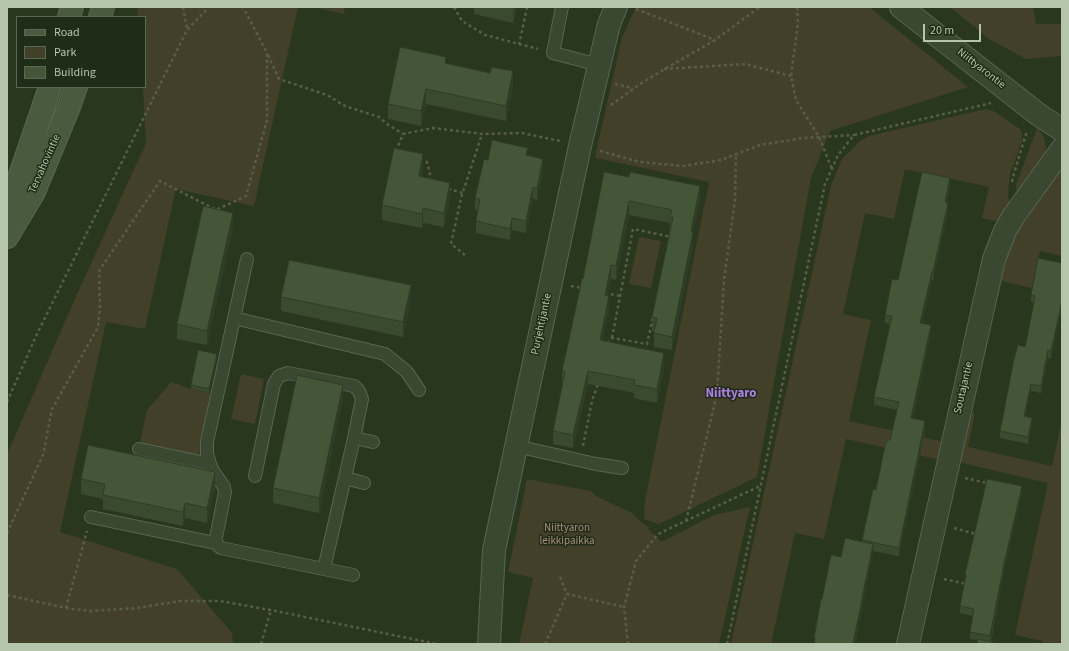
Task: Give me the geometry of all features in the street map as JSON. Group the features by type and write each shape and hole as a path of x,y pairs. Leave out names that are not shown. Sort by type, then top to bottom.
{"main road":[{"name":"Tervahovintie","path":"7,213 50,88"},
{"name":"Tervahovintie","path":"7,237 34,192 76,88"}],"street":[{"name":"Purjehtijantie","path":"489,644 494,550 580,146 608,24 616,7"},
{"name":"Niittyarontie","path":"902,7 1039,115 1062,130"},
{"name":"Soutajantie","path":"908,644 994,259 1005,231 1018,209 1062,149"}],"lane":[{"path":"562,7 553,53 599,65"},
{"path":"215,544 225,492 224,487 210,464 207,453 207,442 247,259"},
{"path":"234,318 385,354 407,372 419,390"},
{"path":"255,476 274,384 279,376 288,373 354,386 359,391 362,399 324,569"},
{"path":"354,438 373,442"},
{"path":"516,446 580,459 596,464 622,468"},
{"path":"139,449 210,464"},
{"path":"345,478 364,483"},
{"path":"91,517 215,544 221,548 353,576"}],"path":[{"path":"183,7 187,30"},
{"path":"7,402 37,334 187,30 209,7"},
{"path":"243,7 279,79 327,95 344,106 379,116 387,124 403,134 433,128 482,134 522,133 580,146 640,162 683,166 722,160 760,145 803,138 854,135 990,103 997,107"},
{"path":"454,7 462,21 485,34 519,45 553,53"},
{"path":"519,45 527,7"},
{"path":"632,7 715,40"},
{"path":"585,124 634,88 662,70 715,40 760,7"},
{"path":"797,7 798,23 791,76 796,100 819,137 832,169"},
{"path":"7,533 43,455 52,409 98,327 100,306 99,271 160,181 216,210 246,196 267,120 267,53"},
{"path":"662,70 745,64 791,76"},
{"path":"1018,209 1011,194 1014,173 1028,129 1039,115"},
{"path":"394,154 403,134"},
{"path":"465,255 451,244 463,193 482,134"},
{"path":"727,644 825,184 838,155 854,135"},
{"path":"686,521 717,394 724,280 735,200 736,154"},
{"path":"414,159 426,162 434,186"},
{"path":"441,188 463,193"},
{"path":"606,350 607,343 612,338 633,229 675,237"},
{"path":"668,244 669,236"},
{"path":"551,281 589,289"},
{"path":"604,293 620,296"},
{"path":"612,338 647,344 654,313"},
{"path":"580,459 592,401 599,379"},
{"path":"964,478 994,484"},
{"path":"628,644 624,607 636,561 658,534 760,486"},
{"path":"66,608 91,517"},
{"path":"947,527 982,535"},
{"path":"545,644 567,594 560,577"},
{"path":"943,579 970,585"},
{"path":"567,594 624,607"},
{"path":"7,596 66,608 92,611 138,608 180,601 220,601 272,610 437,644"},
{"path":"261,644 272,610"}],"green space":[{"path":"137,7 298,7 254,206 176,189 145,329 106,322 60,532 177,569 232,633 233,644 7,644 7,454 78,292 146,143 143,88 146,88 146,16 138,16"},
{"path":"313,7 345,7 344,14"},
{"path":"636,7 869,7 968,87 830,131 811,178 757,477 659,524 644,519 645,501 709,182 596,158 595,156 622,37"},
{"path":"950,7 1033,7 1036,24 1062,24 1062,56 1026,59 989,39"},
{"path":"986,109 993,111 1020,129 1022,134 1022,141 1010,174 1008,194 1010,206 1000,222 982,218 989,187 905,169 894,219 865,213 843,314 871,320 849,421 940,441 942,444 939,457 936,459 846,439 824,539 795,533 771,644 731,644 831,186 842,159 860,141 869,136"},
{"path":"1037,128 1045,141 1046,148 1044,157 1018,196 1016,185"},
{"path":"1062,163 1062,256 1040,251 1032,288 998,280 1012,234"},
{"path":"639,237 661,241 651,288 629,284"},
{"path":"241,374 264,379 255,424 231,419"},
{"path":"171,382 212,394 199,455 140,443 147,410"},
{"path":"966,411 975,413 968,447 1052,466 1062,420 1062,636 1060,644 1042,644 1043,641 1015,635 1048,483 958,462"},
{"name":"Niittyaron leikkipaikka","path":"527,479 591,491 596,496 632,513 643,524 649,527 648,529 661,542 714,515 750,507 719,644 519,644 533,578 508,572"}],"building":[{"path":"400,47 446,57 445,63 490,73 492,67 513,71 506,106 426,89 421,111 388,104"},
{"path":"492,140 528,148 526,155 543,159 537,188 533,187 526,221 512,218 510,229 476,221 480,199 475,198 484,159 488,160"},
{"path":"394,148 423,154 419,176 450,183 444,213 423,208 422,214 382,205"},
{"path":"604,172 629,177 630,172 700,186 691,231 693,232 672,337 654,333 657,318 652,317 673,217 670,217 672,210 629,201 616,266 611,265 605,295 609,296 600,340 664,353 657,389 634,385 635,380 588,371 573,435 553,431 565,372 562,371 583,279"},
{"path":"922,172 950,178 945,202 948,203 920,323 931,325 911,418 925,421 899,548 862,540 873,489 876,490 884,450 887,440 890,440 899,402 874,397 892,316 885,315 892,279 898,280"},
{"path":"203,206 233,213 207,331 177,324"},
{"path":"1038,258 1062,263 1062,301 1051,351 1048,350 1041,386 1031,384 1024,416 1032,418 1028,437 1000,431 1018,345 1025,347 1027,338 1035,296 1031,295"},
{"path":"289,260 411,285 403,322 281,297"},
{"path":"198,350 217,354 209,389 191,385"},
{"path":"297,375 343,385 319,498 273,488"},
{"path":"88,445 215,472 207,508 185,503 183,512 103,495 105,484 81,479"},
{"path":"987,479 1022,486 1004,564 990,636 970,632 974,609 960,606 965,574"},
{"path":"845,538 873,544 853,644 814,644 821,599 831,555 841,557"},
{"path":"978,639 1001,644 977,644"}],"district":[{"name":"Niittyaro","path":"731,394"}]}
